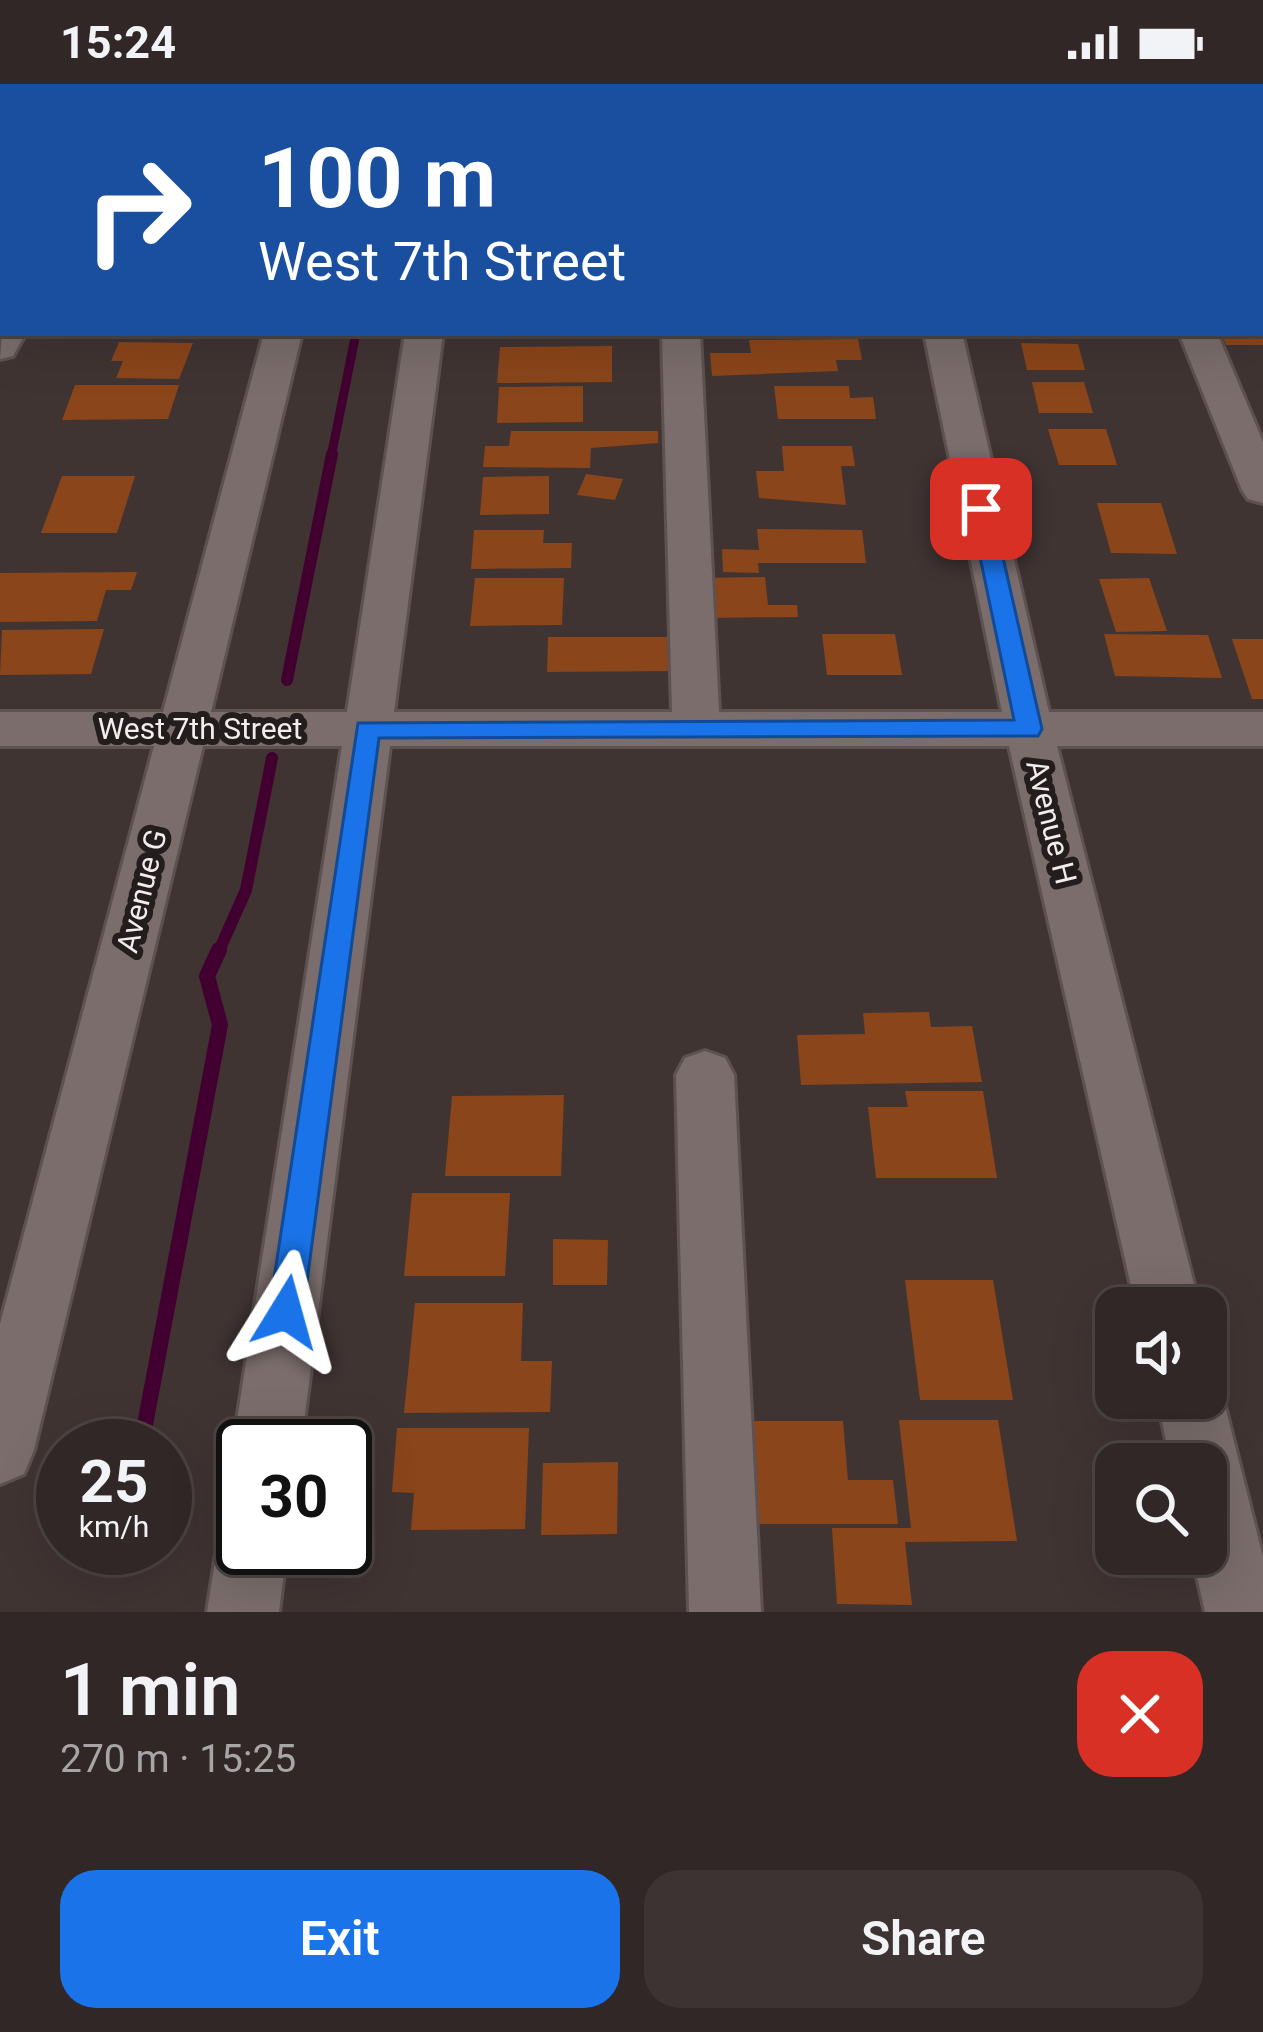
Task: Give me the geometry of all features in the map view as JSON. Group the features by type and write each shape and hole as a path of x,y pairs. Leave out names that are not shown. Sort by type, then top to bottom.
{"street":[{"name":"Avenue G","path":"0,1450 282,336"},
{"path":"271,1419 424,336"},
{"path":"681,336 696,729"},
{"name":"Avenue H","path":"945,336 1029,729 1163,1287"},
{"path":"1199,336 1263,490"},
{"name":"West 7th Street","path":"0,729 1263,729"},
{"path":"705,1075 725,1612"},
{"path":"1227,1553 1241,1612"},
{"path":"244,1612 249,1575"}],"building":[{"path":"1222,336 1263,336 1263,345 1226,345"},
{"path":"858,339 862,360 836,360 838,371 712,376 710,353 751,353 749,340"},
{"path":"119,342 193,343 179,379 116,378 123,361 111,361"},
{"path":"1021,343 1078,344 1085,370 1027,370"},
{"path":"612,346 612,382 497,383 500,347"},
{"path":"1032,382 1084,382 1093,413 1039,413"},
{"path":"75,385 179,385 168,419 62,420"},
{"path":"583,386 583,422 497,423 499,387"},
{"path":"774,386 849,386 850,398 873,397 876,419 778,419"},
{"path":"1048,429 1106,429 1117,465 1059,465"},
{"path":"511,431 658,431 658,443 591,448 590,468 483,467 485,446 509,446"},
{"path":"782,446 852,446 855,466 841,466 846,505 759,498 756,471 784,471"},
{"path":"586,474 623,479 615,500 577,495"},
{"path":"62,476 135,476 117,533 41,533"},
{"path":"549,476 549,514 480,515 483,477"},
{"path":"1097,503 1161,503 1177,554 1111,553"},
{"path":"757,529 862,530 866,563 758,563 759,573 723,572 722,549 759,550"},
{"path":"474,530 544,530 543,543 572,543 571,568 471,569"},
{"path":"137,572 131,590 106,590 97,621 0,622 0,573"},
{"path":"765,577 768,605 797,605 798,617 703,618 701,578"},
{"path":"475,578 564,578 562,625 470,626"},
{"path":"1149,578 1167,631 1116,632 1099,579"},
{"path":"104,629 91,674 0,675 2,630"},
{"path":"822,634 895,634 902,675 827,675"},
{"path":"1104,634 1208,635 1222,678 1115,676"},
{"path":"548,637 677,637 678,671 547,672"},
{"path":"1232,639 1263,639 1263,699 1252,699"},
{"path":"929,1012 931,1027 972,1026 982,1082 801,1085 797,1035 865,1034 863,1013"},
{"path":"905,1091 983,1091 997,1178 876,1178 868,1107 908,1107"},
{"path":"564,1095 561,1176 445,1176 452,1096"},
{"path":"412,1193 510,1193 505,1276 404,1276"},
{"path":"553,1239 608,1240 607,1285 553,1285"},
{"path":"905,1280 993,1280 1013,1400 920,1400"},
{"path":"415,1303 523,1303 521,1361 552,1361 550,1412 404,1413"},
{"path":"899,1420 998,1420 1017,1541 905,1542 912,1605 837,1604 832,1528 911,1528"},
{"path":"748,1421 843,1421 848,1480 893,1480 898,1524 753,1524"},
{"path":"397,1428 529,1428 525,1529 411,1530 414,1493 392,1492"},
{"path":"618,1462 617,1534 541,1535 543,1463"}],"waterway":[{"path":"331,457 355,336"},
{"path":"287,680 332,454"},
{"path":"218,953 246,890 272,758"},
{"path":"146,1419 220,1025 207,976 219,950"}],"route":[{"path":"286,1312 367,729 1029,729 981,509"}]}
